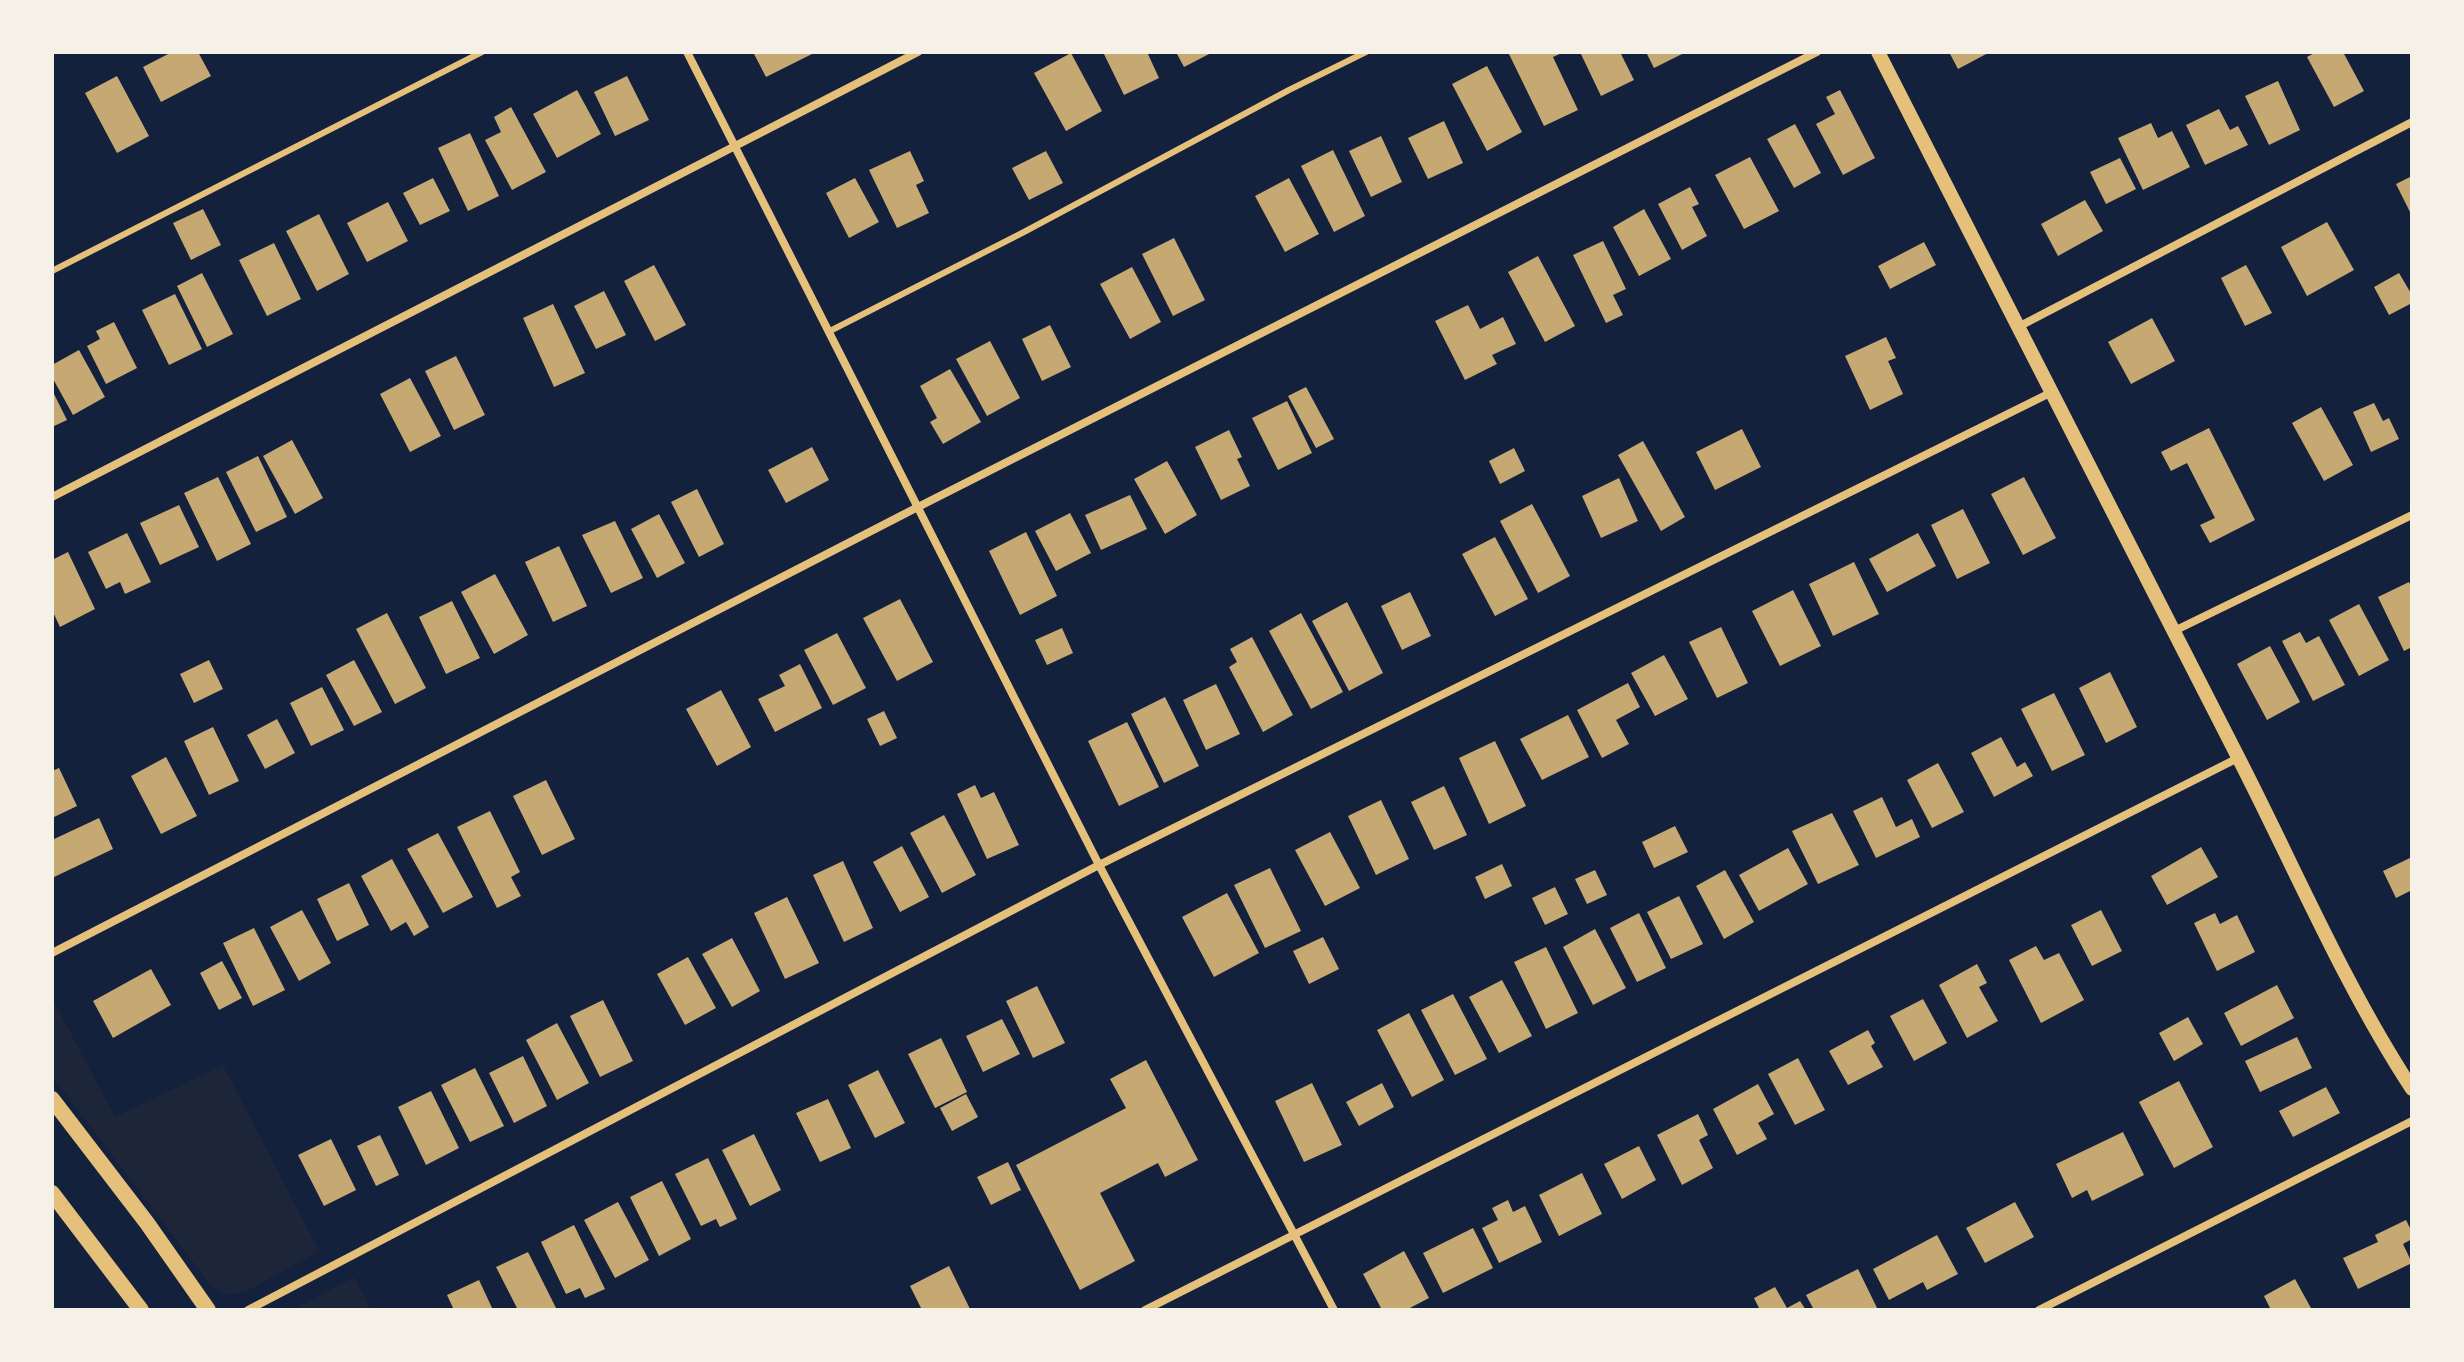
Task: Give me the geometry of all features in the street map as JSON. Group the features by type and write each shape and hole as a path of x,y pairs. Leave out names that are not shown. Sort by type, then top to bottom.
{"main road":[{"path":"52,1099 147,1223 208,1310"},
{"path":"52,1193 141,1310"}],"street":[{"path":"687,52 1099,865 1334,1310"},
{"path":"52,497 918,52"},
{"path":"52,953 916,508 1817,52"},
{"path":"1878,52 2378,1038 2412,1089"},
{"path":"2018,327 2412,122"},
{"path":"248,1310 1099,865 2050,393"},
{"path":"2172,632 2412,515"},
{"path":"1145,1310 2238,758"},
{"path":"2039,1310 2050,1308 2412,1121"}],"lane":[{"path":"52,271 482,52"},
{"path":"828,332 1366,52"}],"shaded area":[{"path":"52,998 115,1117 223,1065 319,1251 247,1291 228,1295 212,1287 52,1076"},
{"path":"354,1277 371,1310 293,1310"}],"building":[{"path":"172,52 198,52 211,76 161,102 143,67"},
{"path":"753,52 816,52 766,77"},
{"path":"1103,52 1147,52 1159,78 1124,95"},
{"path":"1176,52 1213,52 1184,67"},
{"path":"1508,52 1564,52 1553,57 1578,110 1544,126"},
{"path":"1580,52 1620,52 1634,80 1601,96"},
{"path":"1646,52 1686,52 1654,68"},
{"path":"1949,52 1990,52 1958,69"},
{"path":"2316,52 2343,52 2364,91 2334,107 2307,57"},
{"path":"1071,53 1102,111 1066,131 1034,73"},
{"path":"1487,66 1522,132 1487,151 1452,84"},
{"path":"117,76 149,136 117,153 85,93"},
{"path":"627,76 649,120 615,136 594,92"},
{"path":"2278,81 2300,130 2269,145 2245,96"},
{"path":"577,90 601,134 557,158 533,114"},
{"path":"1840,90 1875,158 1843,175 1816,124 1835,114 1826,97"},
{"path":"511,107 546,172 512,190 485,140 501,132 494,117"},
{"path":"2219,109 2230,130 2238,126 2248,145 2205,165 2186,125"},
{"path":"1444,121 1463,163 1428,179 1408,138"},
{"path":"2151,123 2158,138 2172,131 2190,167 2143,190 2118,138"},
{"path":"1795,124 1821,173 1794,188 1767,139"},
{"path":"470,133 499,196 468,211 438,148"},
{"path":"1381,136 1402,182 1371,197 1349,151"},
{"path":"1333,150 1365,216 1334,232 1301,166"},
{"path":"910,151 924,181 916,185 929,213 897,228 869,170"},
{"path":"1046,151 1063,183 1029,200 1012,168"},
{"path":"1750,157 1779,211 1744,229 1715,175"},
{"path":"2120,158 2136,189 2106,204 2090,172"},
{"path":"2412,176 2412,216 2396,184"},
{"path":"433,178 450,211 420,225 403,193"},
{"path":"855,178 879,222 849,238 826,193"},
{"path":"1289,178 1319,234 1285,252 1255,196"},
{"path":"1690,187 1699,204 1692,207 1707,236 1682,250 1658,204"},
{"path":"2085,200 2103,231 2058,256 2041,224"},
{"path":"388,202 408,241 367,262 347,223"},
{"path":"203,209 221,245 191,260 173,223"},
{"path":"1644,209 1671,259 1639,276 1613,227"},
{"path":"319,214 349,274 317,291 286,231"},
{"path":"2327,222 2354,270 2307,296 2281,247"},
{"path":"1174,238 1205,300 1173,316 1142,254"},
{"path":"1603,241 1626,289 1613,295 1623,315 1606,323 1573,255"},
{"path":"1924,242 1936,265 1890,289 1878,266"},
{"path":"274,243 301,299 267,316 239,260"},
{"path":"1538,256 1575,326 1545,342 1508,272"},
{"path":"654,265 686,325 655,341 624,281"},
{"path":"2246,265 2272,313 2245,326 2221,278"},
{"path":"1132,267 1161,322 1130,339 1100,284"},
{"path":"202,273 233,334 207,347 177,286"},
{"path":"2399,273 2412,295 2412,303 2389,315 2374,287"},
{"path":"604,291 626,335 596,349 574,306"},
{"path":"175,294 202,349 169,365 142,310"},
{"path":"553,304 585,373 554,387 523,318"},
{"path":"1468,305 1480,329 1503,317 1516,344 1492,355 1497,364 1465,380 1435,321"},
{"path":"2152,318 2175,361 2131,384 2108,342"},
{"path":"114,322 137,368 106,384 87,346 100,339 96,331"},
{"path":"1050,325 1071,367 1042,381 1022,339"},
{"path":"1886,337 1896,358 1888,361 1903,394 1870,410 1845,356"},
{"path":"990,341 1020,398 987,416 956,359"},
{"path":"79,350 105,397 73,415 52,377 52,365"},
{"path":"456,356 485,415 454,430 425,371"},
{"path":"950,369 981,422 943,444 930,422 937,418 920,386"},
{"path":"410,378 441,436 410,452 380,394"},
{"path":"1306,387 1334,439 1316,448 1288,396"},
{"path":"52,390 67,420 52,427"},
{"path":"1287,401 1312,453 1278,470 1252,418"},
{"path":"2374,403 2383,421 2389,418 2399,439 2371,452 2353,412"},
{"path":"2321,407 2353,465 2324,481 2292,423"},
{"path":"2209,428 2255,520 2210,543 2200,525 2215,518 2187,463 2171,471 2161,452"},
{"path":"1742,429 1761,467 1715,490 1696,452"},
{"path":"1229,430 1242,457 1237,459 1250,486 1221,500 1195,447"},
{"path":"292,440 323,498 295,514 263,456"},
{"path":"1643,441 1685,517 1661,531 1618,455"},
{"path":"812,447 829,480 786,503 768,470"},
{"path":"1514,448 1525,471 1500,484 1489,461"},
{"path":"258,456 287,517 256,532 226,472"},
{"path":"1167,461 1197,515 1165,534 1134,479"},
{"path":"218,477 251,544 217,561 184,493"},
{"path":"2024,477 2056,538 2023,555 1991,494"},
{"path":"1619,478 1638,521 1601,538 1582,496"},
{"path":"697,489 724,544 699,557 671,502"},
{"path":"1130,495 1147,529 1101,550 1085,515"},
{"path":"1532,504 1570,576 1538,593 1500,521"},
{"path":"179,505 199,547 160,565 140,523"},
{"path":"1963,509 1990,563 1957,579 1931,525"},
{"path":"1070,513 1091,553 1056,571 1035,531"},
{"path":"659,514 685,563 657,578 631,529"},
{"path":"615,521 643,578 611,593 582,535"},
{"path":"1026,532 1057,596 1020,615 989,551"},
{"path":"127,533 151,582 125,594 120,582 106,589 88,552"},
{"path":"1918,533 1936,566 1887,592 1869,559"},
{"path":"1495,537 1528,599 1495,616 1462,554"},
{"path":"559,546 587,606 553,622 525,562"},
{"path":"68,552 95,609 60,627 52,610 52,560"},
{"path":"1854,562 1879,614 1833,636 1809,584"},
{"path":"495,574 528,635 494,654 461,592"},
{"path":"2409,582 2412,588 2412,647 2404,651 2378,597"},
{"path":"1793,590 1821,646 1780,666 1752,611"},
{"path":"1410,592 1431,636 1402,650 1381,606"},
{"path":"900,599 933,662 897,681 863,618"},
{"path":"452,601 480,658 446,674 419,617"},
{"path":"1347,602 1383,673 1349,691 1312,621"},
{"path":"2359,604 2389,660 2359,676 2329,620"},
{"path":"387,613 426,688 395,704 356,629"},
{"path":"1301,613 1343,692 1311,709 1269,631"},
{"path":"1721,627 1748,683 1717,698 1689,642"},
{"path":"1062,628 1073,653 1047,665 1035,640"},
{"path":"2300,632 2306,643 2319,636 2345,685 2313,701 2282,641"},
{"path":"837,633 866,688 833,705 804,650"},
{"path":"1252,637 1293,715 1263,732 1229,667 1237,662 1230,649"},
{"path":"2270,646 2300,702 2267,720 2237,664"},
{"path":"1664,655 1688,699 1655,716 1631,673"},
{"path":"209,660 223,689 194,703 180,674"},
{"path":"354,660 382,712 354,726 326,675"},
{"path":"800,664 822,708 775,732 758,699 785,686 779,675"},
{"path":"2110,672 2137,727 2106,743 2079,688"},
{"path":"1628,683 1640,707 1616,720 1629,744 1602,758 1577,710"},
{"path":"1216,684 1240,734 1206,750 1183,700"},
{"path":"322,687 344,730 311,746 290,703"},
{"path":"721,690 751,747 717,766 686,709"},
{"path":"2054,693 2085,755 2052,771 2021,709"},
{"path":"1165,697 1199,766 1164,783 1131,714"},
{"path":"884,711 897,738 880,746 867,719"},
{"path":"1568,715 1589,757 1542,780 1520,739"},
{"path":"277,719 295,753 265,769 247,735"},
{"path":"1127,722 1159,787 1119,806 1088,741"},
{"path":"213,727 239,781 209,795 184,741"},
{"path":"2001,737 2017,767 2025,762 2033,776 1994,797 1971,753"},
{"path":"1495,741 1526,806 1489,824 1459,758"},
{"path":"166,757 197,816 161,834 131,776"},
{"path":"1938,763 1964,812 1932,828 1907,780"},
{"path":"59,768 77,806 52,818 52,771"},
{"path":"546,780 575,839 542,855 513,796"},
{"path":"975,785 981,798 994,792 1019,845 987,859 957,794"},
{"path":"1444,786 1467,835 1434,850 1411,802"},
{"path":"1882,797 1896,827 1912,819 1920,837 1876,858 1853,811"},
{"path":"1381,800 1409,859 1376,875 1348,816"},
{"path":"490,811 520,872 511,877 521,896 497,908 457,827"},
{"path":"1832,813 1859,865 1818,884 1792,831"},
{"path":"944,815 976,875 942,893 910,833"},
{"path":"99,818 113,849 52,878 52,840"},
{"path":"1675,826 1688,852 1654,868 1642,842"},
{"path":"1330,832 1360,888 1325,906 1295,850"},
{"path":"438,833 473,897 443,913 407,849"},
{"path":"902,846 929,897 900,912 873,862"},
{"path":"2201,847 2218,877 2167,905 2151,876"},
{"path":"1788,848 1808,884 1759,911 1739,875"},
{"path":"2412,857 2412,890 2396,898 2383,871"},
{"path":"392,859 429,927 414,936 406,922 391,931 361,876"},
{"path":"843,861 873,928 844,942 813,875"},
{"path":"1502,864 1512,886 1485,899 1475,877"},
{"path":"1270,868 1301,931 1265,948 1234,885"},
{"path":"1595,870 1607,895 1587,904 1575,879"},
{"path":"1725,870 1754,922 1724,939 1696,886"},
{"path":"349,883 369,925 337,941 317,899"},
{"path":"1555,887 1568,914 1545,925 1532,898"},
{"path":"1227,893 1259,953 1214,977 1182,917"},
{"path":"1679,896 1703,944 1671,959 1647,912"},
{"path":"787,897 819,963 785,979 754,913"},
{"path":"302,910 331,963 299,981 270,927"},
{"path":"2101,910 2122,951 2092,966 2071,925"},
{"path":"1639,913 1666,968 1637,982 1610,928"},
{"path":"2215,913 2220,924 2237,915 2255,952 2217,971 2194,923"},
{"path":"254,928 285,990 253,1006 223,943"},
{"path":"1595,929 1626,988 1593,1005 1563,947"},
{"path":"1323,937 1339,969 1309,984 1293,951"},
{"path":"732,938 760,991 732,1007 702,954"},
{"path":"2036,946 2044,960 2059,953 2084,1000 2041,1023 2009,960"},
{"path":"1546,947 1578,1013 1546,1029 1514,962"},
{"path":"688,957 716,1008 685,1025 657,974"},
{"path":"222,961 242,998 219,1010 200,973"},
{"path":"1977,964 1987,983 1979,987 1998,1021 1967,1038 1939,985"},
{"path":"151,969 171,1005 113,1038 93,1001"},
{"path":"1502,980 1532,1036 1499,1053 1469,997"},
{"path":"2277,985 2294,1018 2241,1046 2224,1013"},
{"path":"1037,986 1065,1043 1033,1058 1006,1001"},
{"path":"1453,994 1487,1059 1455,1075 1421,1010"},
{"path":"1923,999 1947,1043 1914,1061 1890,1016"},
{"path":"603,1000 633,1061 600,1077 570,1016"},
{"path":"1409,1013 1444,1080 1412,1097 1377,1030"},
{"path":"2188,1017 2203,1044 2174,1061 2159,1033"},
{"path":"1002,1019 1020,1054 983,1072 966,1036"},
{"path":"557,1023 589,1083 557,1100 526,1040"},
{"path":"1868,1030 1875,1043 1871,1046 1883,1067 1848,1085 1829,1051"},
{"path":"2297,1037 2312,1068 2260,1092 2245,1061"},
{"path":"941,1038 967,1092 935,1108 908,1054"},
{"path":"523,1056 547,1106 514,1123 489,1073"},
{"path":"1798,1058 1825,1110 1795,1125 1768,1074"},
{"path":"1146,1060 1198,1160 1165,1177 1158,1163 1100,1193 1135,1261 1080,1290 1016,1165 1126,1108 1110,1079"},
{"path":"475,1068 504,1126 470,1142 441,1085"},
{"path":"878,1070 905,1123 875,1138 848,1085"},
{"path":"2179,1081 2213,1147 2174,1168 2139,1102"},
{"path":"1312,1083 1342,1145 1304,1162 1275,1101"},
{"path":"1382,1083 1394,1107 1359,1126 1346,1102"},
{"path":"1758,1084 1774,1114 1758,1123 1767,1139 1737,1155 1713,1109"},
{"path":"2326,1087 2340,1113 2293,1137 2279,1111"},
{"path":"431,1091 459,1148 426,1165 398,1107"},
{"path":"966,1094 978,1117 952,1131 940,1108"},
{"path":"828,1099 851,1148 820,1162 796,1113"},
{"path":"1698,1114 1708,1135 1699,1140 1713,1168 1682,1185 1657,1135"},
{"path":"2123,1132 2144,1175 2092,1201 2087,1190 2072,1198 2056,1164"},
{"path":"754,1134 781,1190 750,1206 722,1150"},
{"path":"380,1135 399,1175 376,1186 357,1146"},
{"path":"331,1139 356,1190 324,1206 298,1155"},
{"path":"1639,1146 1656,1180 1622,1199 1604,1164"},
{"path":"708,1158 737,1219 720,1227 716,1219 701,1226 675,1174"},
{"path":"1008,1162 1021,1190 991,1205 977,1177"},
{"path":"1582,1173 1602,1214 1559,1236 1539,1195"},
{"path":"662,1181 691,1239 659,1256 630,1197"},
{"path":"1508,1200 1513,1212 1525,1206 1542,1242 1499,1263 1482,1228 1498,1220 1492,1208"},
{"path":"618,1202 649,1260 615,1278 584,1220"},
{"path":"2015,1202 2034,1237 1985,1263 1966,1228"},
{"path":"2406,1220 2412,1239 2403,1244 2412,1263 2358,1289 2343,1258 2378,1242 2375,1235"},
{"path":"574,1225 605,1289 585,1298 580,1288 566,1294 541,1242"},
{"path":"1473,1228 1493,1268 1443,1293 1423,1253"},
{"path":"1937,1235 1958,1274 1927,1290 1923,1282 1889,1300 1873,1269"},
{"path":"1404,1251 1429,1298 1406,1310 1382,1310 1363,1274"},
{"path":"528,1252 556,1308 553,1310 518,1310 496,1267"},
{"path":"949,1266 970,1309 922,1310 910,1286"},
{"path":"1858,1269 1878,1310 1814,1310 1806,1295"},
{"path":"2295,1279 2312,1310 2271,1310 2264,1296"},
{"path":"479,1280 493,1310 454,1310 447,1295"},
{"path":"1775,1287 1787,1308 1800,1301 1806,1310 1760,1310 1754,1298"}]}
